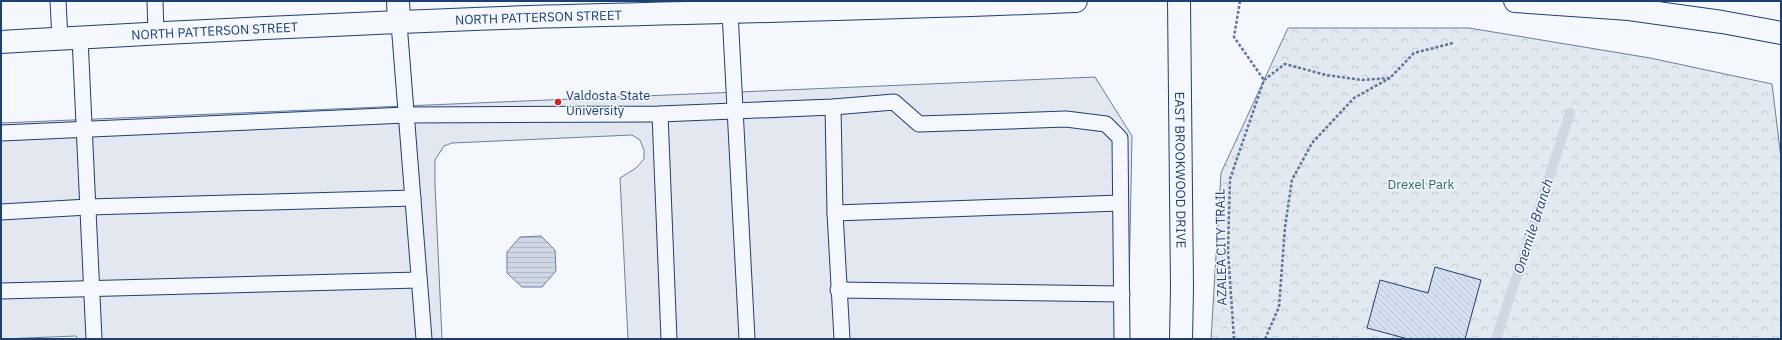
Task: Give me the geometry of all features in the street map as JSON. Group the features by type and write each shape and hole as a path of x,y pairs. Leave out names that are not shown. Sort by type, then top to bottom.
{"main road":[{"path":"398,1 398,23"},
{"name":"NORTH PATTERSON STREET","path":"1,42 156,33 530,17 921,8 1076,1"},
{"name":"EAST BROOKWOOD DRIVE","path":"1179,1 1182,288 1181,339"},
{"path":"1515,1 1629,9 1722,22 1781,33"}],"lane":[{"path":"58,1 70,38 84,128 94,339"},
{"path":"155,1 156,33"},
{"path":"730,12 747,339"},
{"path":"398,23 424,339"},
{"path":"1,133 84,128 406,115 660,114 833,107 894,102 919,124 1066,119 1106,124 1120,138 1122,339"},
{"path":"833,107 835,213 838,290 842,339"},
{"path":"660,114 669,339"},
{"path":"1,212 88,207 413,198"},
{"path":"835,213 1120,203"},
{"path":"1,291 419,280"},
{"path":"838,290 1122,294"}],"path":[{"path":"1240,1 1234,37 1264,80 1285,64 1326,75 1362,80 1390,78"},
{"path":"1265,339 1278,307 1285,228 1292,180 1312,143 1354,98 1390,78 1414,53 1452,43"},
{"name":"AZALEA CITY TRAIL","path":"1234,339 1228,251 1230,179 1264,80"}],"green space":[{"name":"Drexel Park","path":"1288,28 1469,28 1650,58 1772,84 1781,158 1781,339 1211,339 1221,173"}],"shaded area":[{"name":"Valdosta State University","path":"1095,77 1132,136 1128,339 628,339 620,178 636,168 644,159 644,150 640,140 632,135 452,143 444,146 435,160 442,339 78,339 76,336 1,339 1,123"},
{"path":"541,236 555,250 556,271 542,287 522,287 507,273 507,252 520,237"}],"building":[{"path":"1435,267 1481,280 1465,339 1408,339 1367,328 1380,280 1428,293"}],"waterway":[{"name":"Onemile Branch","path":"1496,339 1570,113"}],"place":[{"name":"Valdosta State University","path":"558,102"}]}
